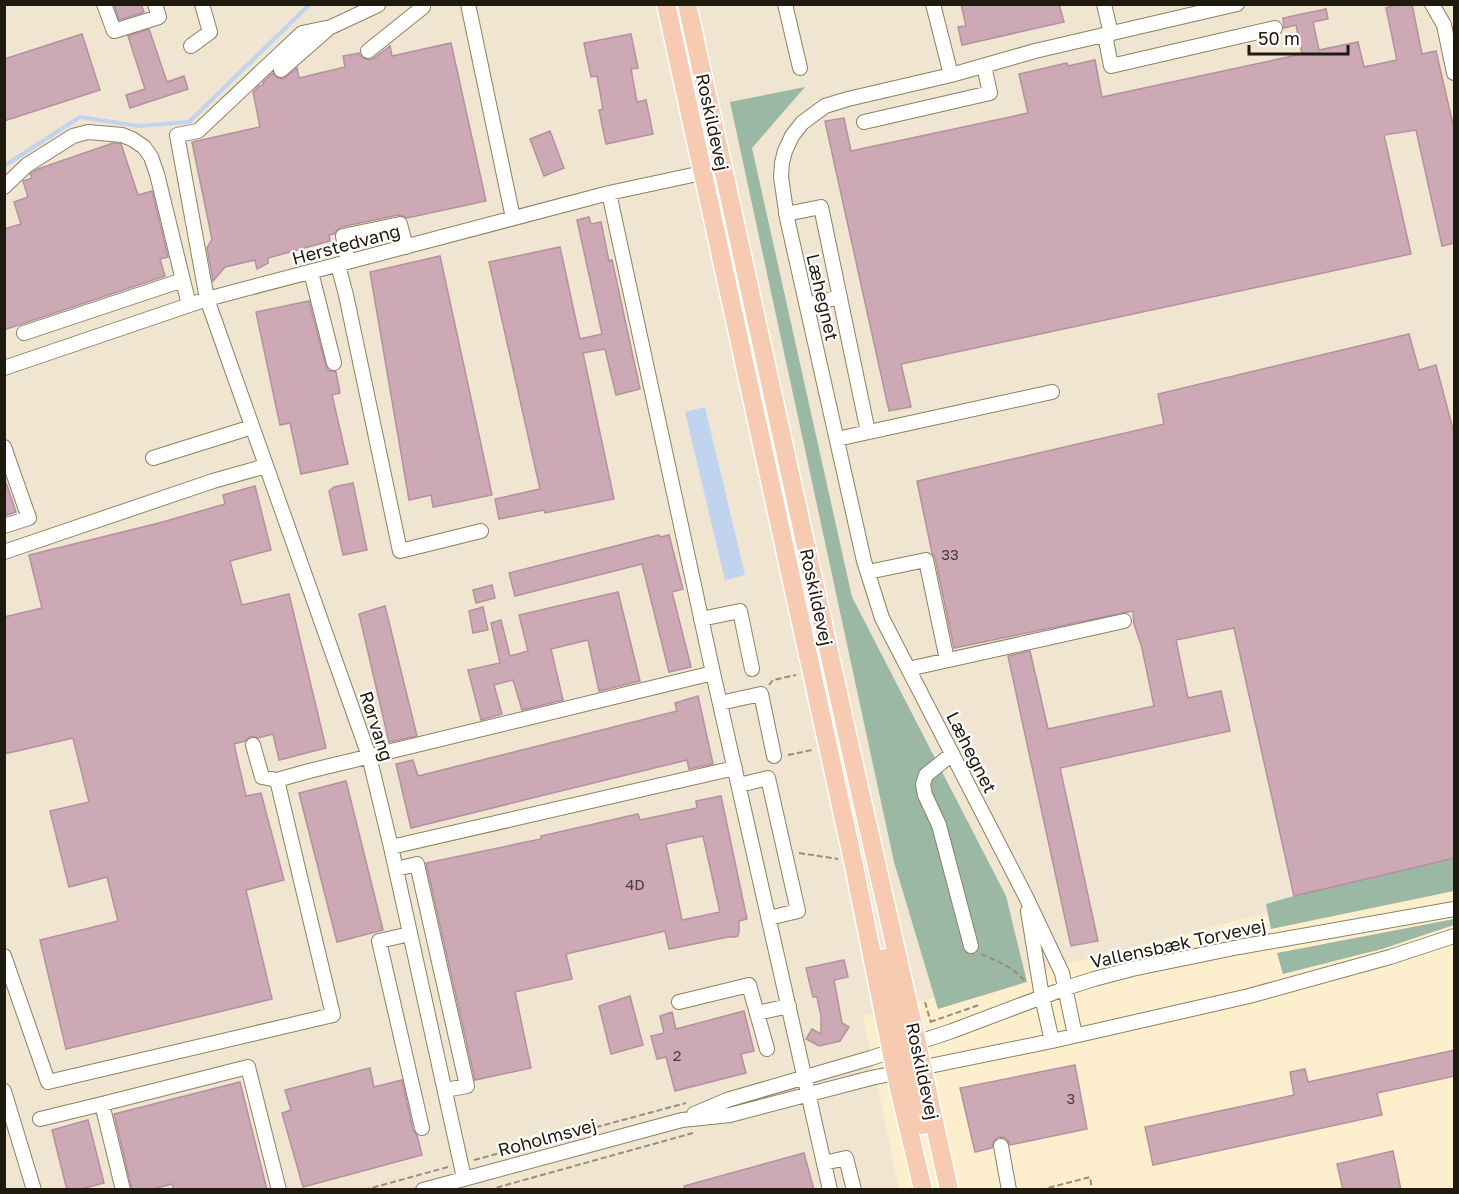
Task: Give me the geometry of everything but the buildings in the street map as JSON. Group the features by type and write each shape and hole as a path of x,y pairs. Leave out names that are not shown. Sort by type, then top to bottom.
{"main road":[{"name":"Roskildevej","path":"666,4 860,895 905,1047 909,1069 948,1190"},
{"name":"Roskildevej","path":"687,4 844,721 909,1069 923,1190"},
{"path":"909,1069 938,1190"}],"street":[{"path":"104,4 114,31 159,17 155,4"},
{"path":"191,46 210,32 202,4"},
{"path":"468,4 513,218"},
{"path":"785,4 800,68"},
{"path":"933,4 951,75"},
{"path":"1104,4 1111,66 1275,28"},
{"name":"Læhegnet","path":"1075,1035 1062,973 1026,897 882,618 868,572 786,214 781,177 782,163 792,136 802,123 825,106 1198,9 1237,4"},
{"path":"1432,4 1444,25 1455,73"},
{"path":"281,70 331,27 378,5"},
{"path":"368,51 426,5"},
{"name":"Rørvang","path":"331,27 302,33 198,131 177,135 207,299 369,756 465,1178"},
{"path":"864,123 990,93 984,66"},
{"path":"4,187 27,165 73,136 96,132 122,135 132,139 144,147 152,157 189,305"},
{"name":"Herstedvang","path":"4,368 207,299 513,218 702,173"},
{"path":"609,194 701,619 830,1190"},
{"path":"786,214 821,207 868,432"},
{"path":"406,247 400,224 343,236 343,263 348,307 400,551 481,531"},
{"path":"311,272 334,363"},
{"path":"24,333 183,279"},
{"path":"807,305 840,297"},
{"path":"837,439 1052,392"},
{"path":"153,458 252,427"},
{"path":"4,447 29,518 4,525"},
{"path":"4,552 267,466"},
{"path":"868,572 926,560 947,660"},
{"path":"701,619 740,611 752,669"},
{"path":"908,669 1124,621"},
{"path":"253,745 262,777 277,780 713,673"},
{"path":"720,703 761,694 774,756"},
{"path":"952,754 926,775 923,784 925,795 939,825 971,946"},
{"path":"391,847 735,768"},
{"path":"739,784 768,778 785,851 798,911 769,918"},
{"path":"4,956 48,1082 333,1016 277,780"},
{"path":"396,868 417,864 467,1086 445,1090"},
{"name":"Læhegnet","path":"1026,897 1042,997 1052,1041"},
{"name":"Vallensbæk Torvevej","path":"905,1047 1066,988 1132,969 1228,949 1455,909"},
{"path":"410,934 379,941 422,1128"},
{"path":"909,1069 1052,1041 1250,996 1390,957 1455,936"},
{"path":"679,1002 749,985 767,1049"},
{"path":"757,1013 789,1006"},
{"name":"Roholmsvej","path":"423,1190 682,1120 727,1100 905,1047"},
{"path":"40,1119 248,1066 279,1190"},
{"name":"Roholmsvej","path":"682,1120 730,1115 909,1069"},
{"path":"4,1091 34,1190"},
{"path":"102,1104 122,1189"},
{"path":"1001,1146 1009,1190"},
{"path":"824,1163 846,1158 854,1190"}],"path":[{"path":"761,694 773,680 812,672"},
{"path":"774,756 828,746"},
{"path":"785,851 853,861"},
{"path":"971,946 983,955 992,957 1015,970 1030,986"},
{"path":"364,1190 689,1102"},
{"path":"1040,1190 1090,1177 1092,1190"}],"shaded area":[{"path":"5,5 1454,5 1454,865 863,1016 899,1189 5,1190"}],"green space":[{"path":"805,87 752,148 852,597 1006,896 1027,982 938,1009 894,862 730,102"},
{"path":"1454,858 1454,891 1271,929 1266,904"},
{"path":"1454,919 1454,925 1382,949 1283,974 1277,953"}],"water":[{"path":"705,407 745,575 725,580 685,412"}],"waterway":[{"path":"4,166 80,117 138,126 189,122 310,4"}]}
